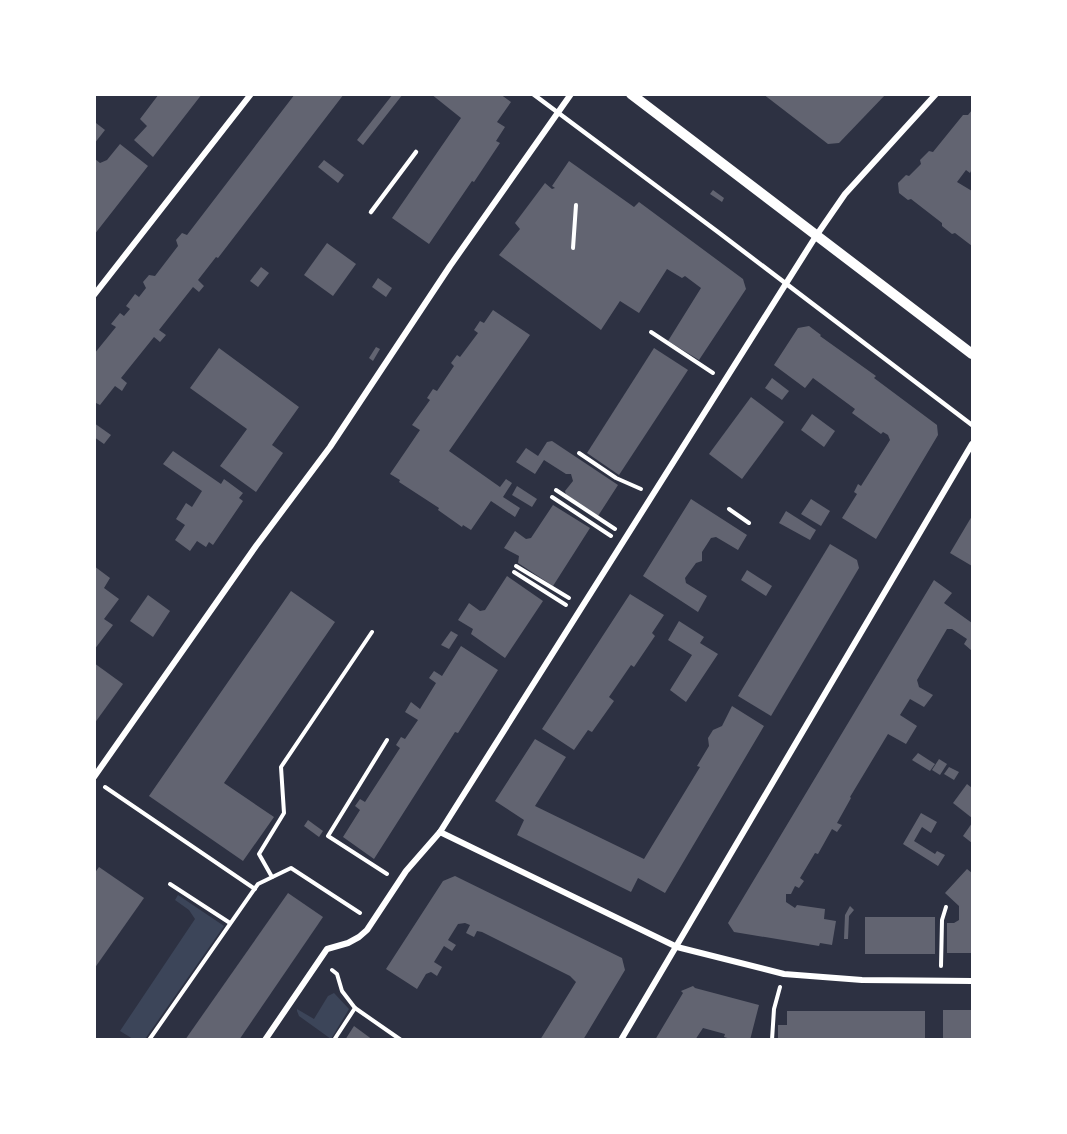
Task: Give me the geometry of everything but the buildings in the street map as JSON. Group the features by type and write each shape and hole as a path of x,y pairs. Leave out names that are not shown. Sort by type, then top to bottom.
{"street":[{"path":"94,295 250,94"},
{"path":"94,777 256,546 340,433 450,266 571,94"},
{"path":"631,94 972,354"},
{"path":"265,1040 327,949 359,937 374,921 399,882 440,832 816,236 845,195 936,94"},
{"path":"621,1040 972,444"},
{"path":"440,832 677,947 784,974 862,980 972,981"}],"lane":[{"path":"533,94 972,425"},
{"path":"370,212 416,152"}],"path":[{"path":"573,248 576,205"},
{"path":"651,332 725,380"},
{"path":"579,453 616,478 653,495"},
{"path":"556,490 627,536"},
{"path":"552,497 623,543"},
{"path":"729,509 749,523"},
{"path":"516,566 584,606"},
{"path":"514,572 579,613"},
{"path":"272,877 259,854 284,813 281,767 372,632"},
{"path":"387,740 328,836 399,882"},
{"path":"104,786 255,888"},
{"path":"148,1040 258,884 291,868 374,921"},
{"path":"170,884 230,923"},
{"path":"940,980 942,920 946,907"},
{"path":"319,960 337,974 342,991 355,1008 401,1040"},
{"path":"772,1040 774,1008 784,974"},
{"path":"334,1040 355,1008"}],"shaded area":[{"path":"178,895 224,926 145,1039 133,1039 120,1031 195,919 189,910 175,900"},
{"path":"334,993 349,1009 331,1039 299,1016 297,1009 314,1019 328,996"}]}
